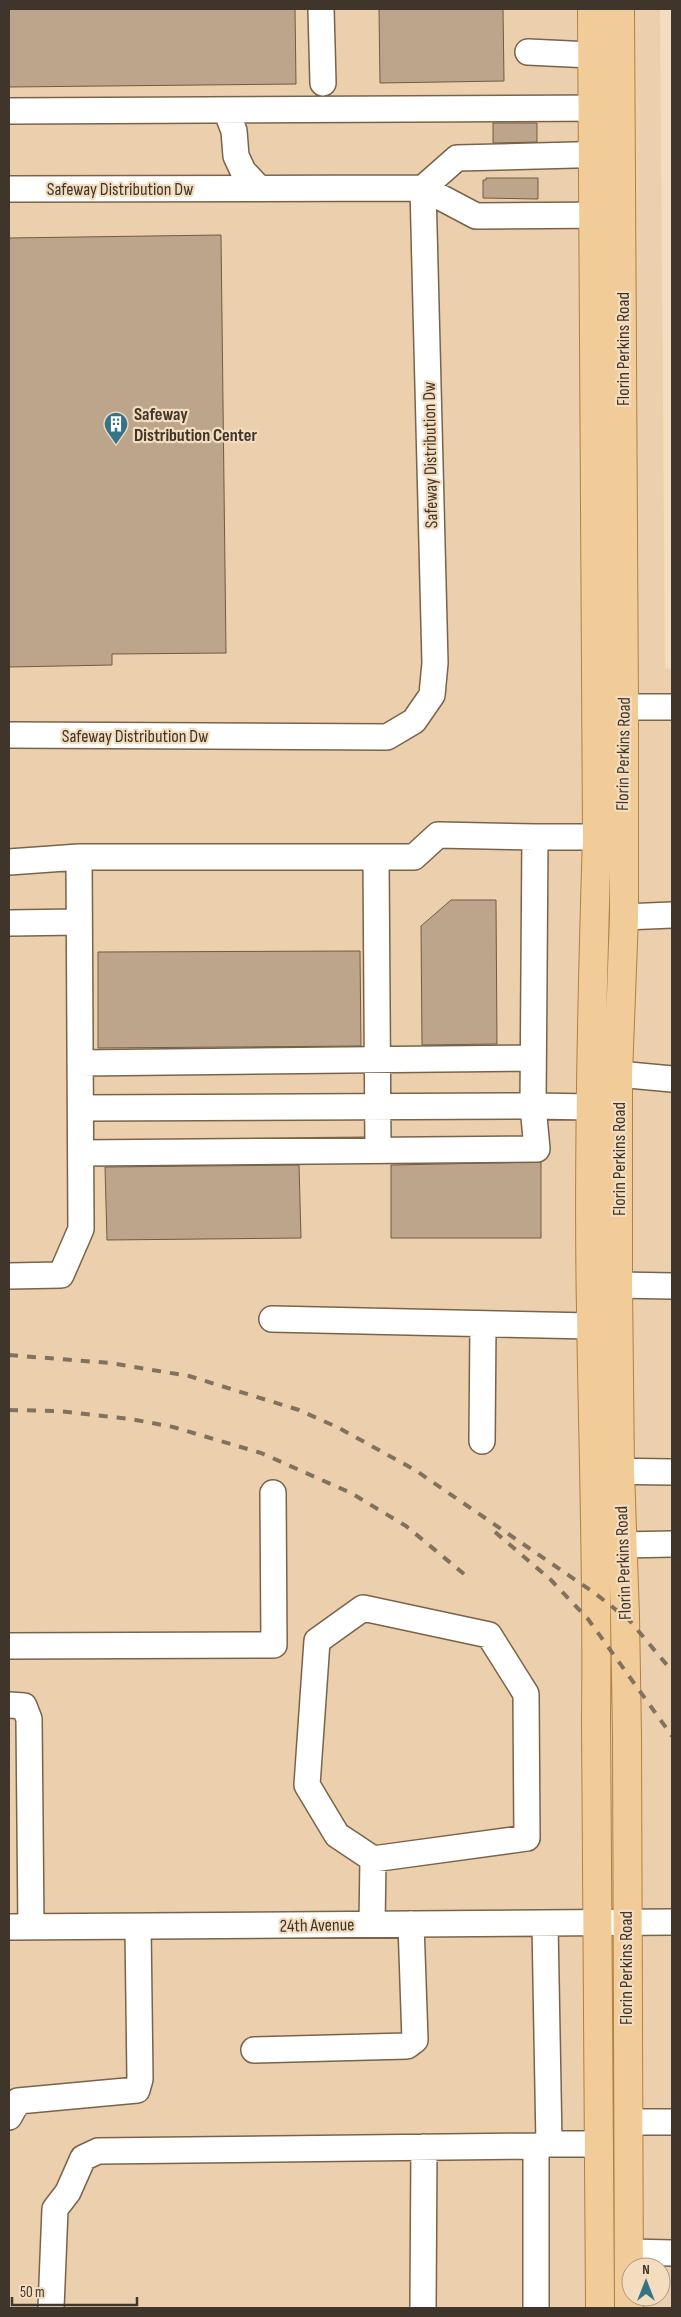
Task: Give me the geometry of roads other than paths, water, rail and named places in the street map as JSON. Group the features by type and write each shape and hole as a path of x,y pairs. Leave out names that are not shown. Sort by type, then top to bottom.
{"main road":[{"name":"Florin Perkins Road","path":"592,9 594,215 610,837 624,917 618,1074 618,1285 598,1632 596,1718 599,1924 600,2308"},
{"name":"Florin Perkins Road","path":"620,9 624,707 610,837 592,1107 592,1326 607,1471 622,1545 627,1735 626,1923 629,2308"}],"street":[{"path":"321,9 323,83"},
{"path":"528,52 620,56"},
{"path":"9,111 620,108"},
{"path":"226,110 234,131 236,156 243,171 259,188"},
{"path":"621,154 457,158 423,188 476,216 622,214"},
{"name":"Safeway Distribution Dw","path":"9,189 423,188 436,663 432,695 414,721 387,737 9,735"},
{"path":"624,707 672,707"},
{"path":"9,862 79,857 414,857 438,836 610,837"},
{"path":"81,1153 537,1149 533,1106 535,837"},
{"path":"9,1276 61,1275 81,1229 79,857"},
{"path":"376,857 378,1150"},
{"path":"624,917 672,915"},
{"path":"9,923 80,922"},
{"path":"80,1063 533,1058"},
{"path":"618,1074 672,1079"},
{"path":"80,1108 592,1107"},
{"path":"618,1285 672,1286"},
{"path":"272,1319 592,1326"},
{"path":"482,1442 484,1324"},
{"path":"607,1471 672,1472"},
{"path":"9,1646 274,1645 273,1493"},
{"path":"622,1545 672,1544"},
{"path":"364,1608 489,1634 526,1694 527,1838 373,1859 337,1835 307,1785 317,1642 364,1608"},
{"path":"9,1704 24,1706 29,1719 20,1927"},
{"path":"372,1924 373,1859"},
{"name":"24th Avenue","path":"20,1927 672,1922"},
{"path":"254,2050 407,2046 414,2040 411,1924"},
{"path":"536,2308 536,2153 544,2145 545,1924"},
{"path":"9,2118 18,2101 137,2090 140,2080 138,1927"},
{"path":"628,2122 672,2122"},
{"path":"51,2308 55,2209 68,2192 83,2158 98,2151 424,2148 600,2144"},
{"path":"423,2308 424,2148"},
{"path":"629,2252 672,2253"}],"railway":[{"path":"9,1355 110,1363 189,1376 299,1410 339,1428 415,1470 596,1594 630,1621 672,1671"},
{"path":"9,1410 59,1411 131,1419 173,1427 261,1453 351,1493 406,1526 464,1574"},
{"path":"495,1532 551,1580 588,1619 672,1736"}],"place":[{"name":"Safeway Distribution Center","path":"116,445"}]}
